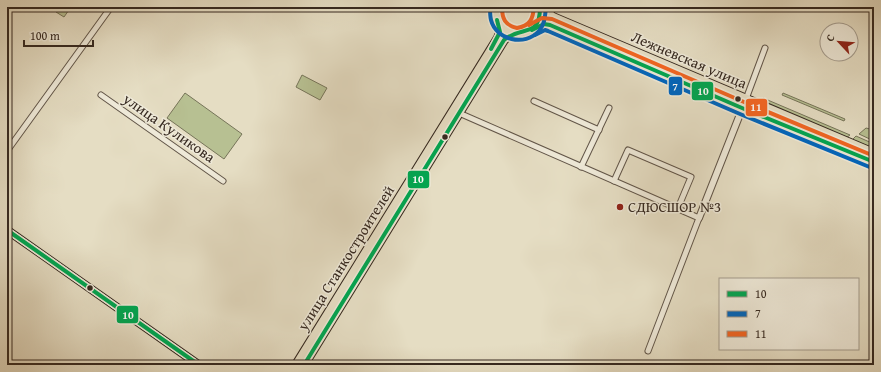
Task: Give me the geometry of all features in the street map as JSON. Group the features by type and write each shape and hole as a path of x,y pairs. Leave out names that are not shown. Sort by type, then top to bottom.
{"main road":[{"path":"532,30 539,19 541,7"},
{"name":"Лежневская улица","path":"541,7 553,17 874,153"},
{"path":"495,12 506,30 515,34"},
{"name":"улица Станкостроителей","path":"296,365 498,38 500,32 495,12"},
{"name":"Лежневская улица","path":"515,34 532,30 544,24 550,25 742,108 874,162"},
{"name":"улица Станкостроителей","path":"304,365 505,38 515,34"},
{"path":"7,230 104,301"},
{"path":"7,236 179,353 189,363 199,365"}],"street":[{"path":"7,151 111,7"},
{"path":"648,351 765,48"},
{"name":"улица Куликова","path":"101,95 223,181"},
{"path":"534,101 599,130"},
{"path":"581,167 609,108"},
{"path":"459,113 699,218"},
{"path":"614,181 628,150 691,177 678,208"}],"green space":[{"path":"60,7 71,7 64,17 56,12"},
{"path":"302,75 327,88 320,100 296,87"},
{"path":"185,93 242,134 224,159 167,118"},
{"path":"783,93 845,119 844,121 782,95"},
{"path":"763,98 850,135 846,138 761,101"},
{"path":"866,128 874,130 874,141 859,134"},
{"path":"856,136 874,144 874,150 852,140"}],"transit line":[{"name":"7","path":"490,7 490,15 494,27 505,36 519,40 533,36 539,31 544,23 546,7"},
{"name":"11","path":"502,7 505,21 517,28 528,24 532,18 534,7"},
{"name":"10","path":"304,365 504,40 517,33 533,28 537,24 540,7"},
{"name":"11","path":"529,25 542,18 552,19 744,102 874,156"},
{"name":"10","path":"491,49 500,32 497,20"},
{"name":"10","path":"532,30 544,24 550,25 742,108 874,162"},
{"name":"7","path":"535,35 545,30 548,31 740,114 872,168"},
{"name":"10","path":"7,230 199,365"}],"place":[{"name":"СДЮСШОР №3","path":"620,207"}]}
